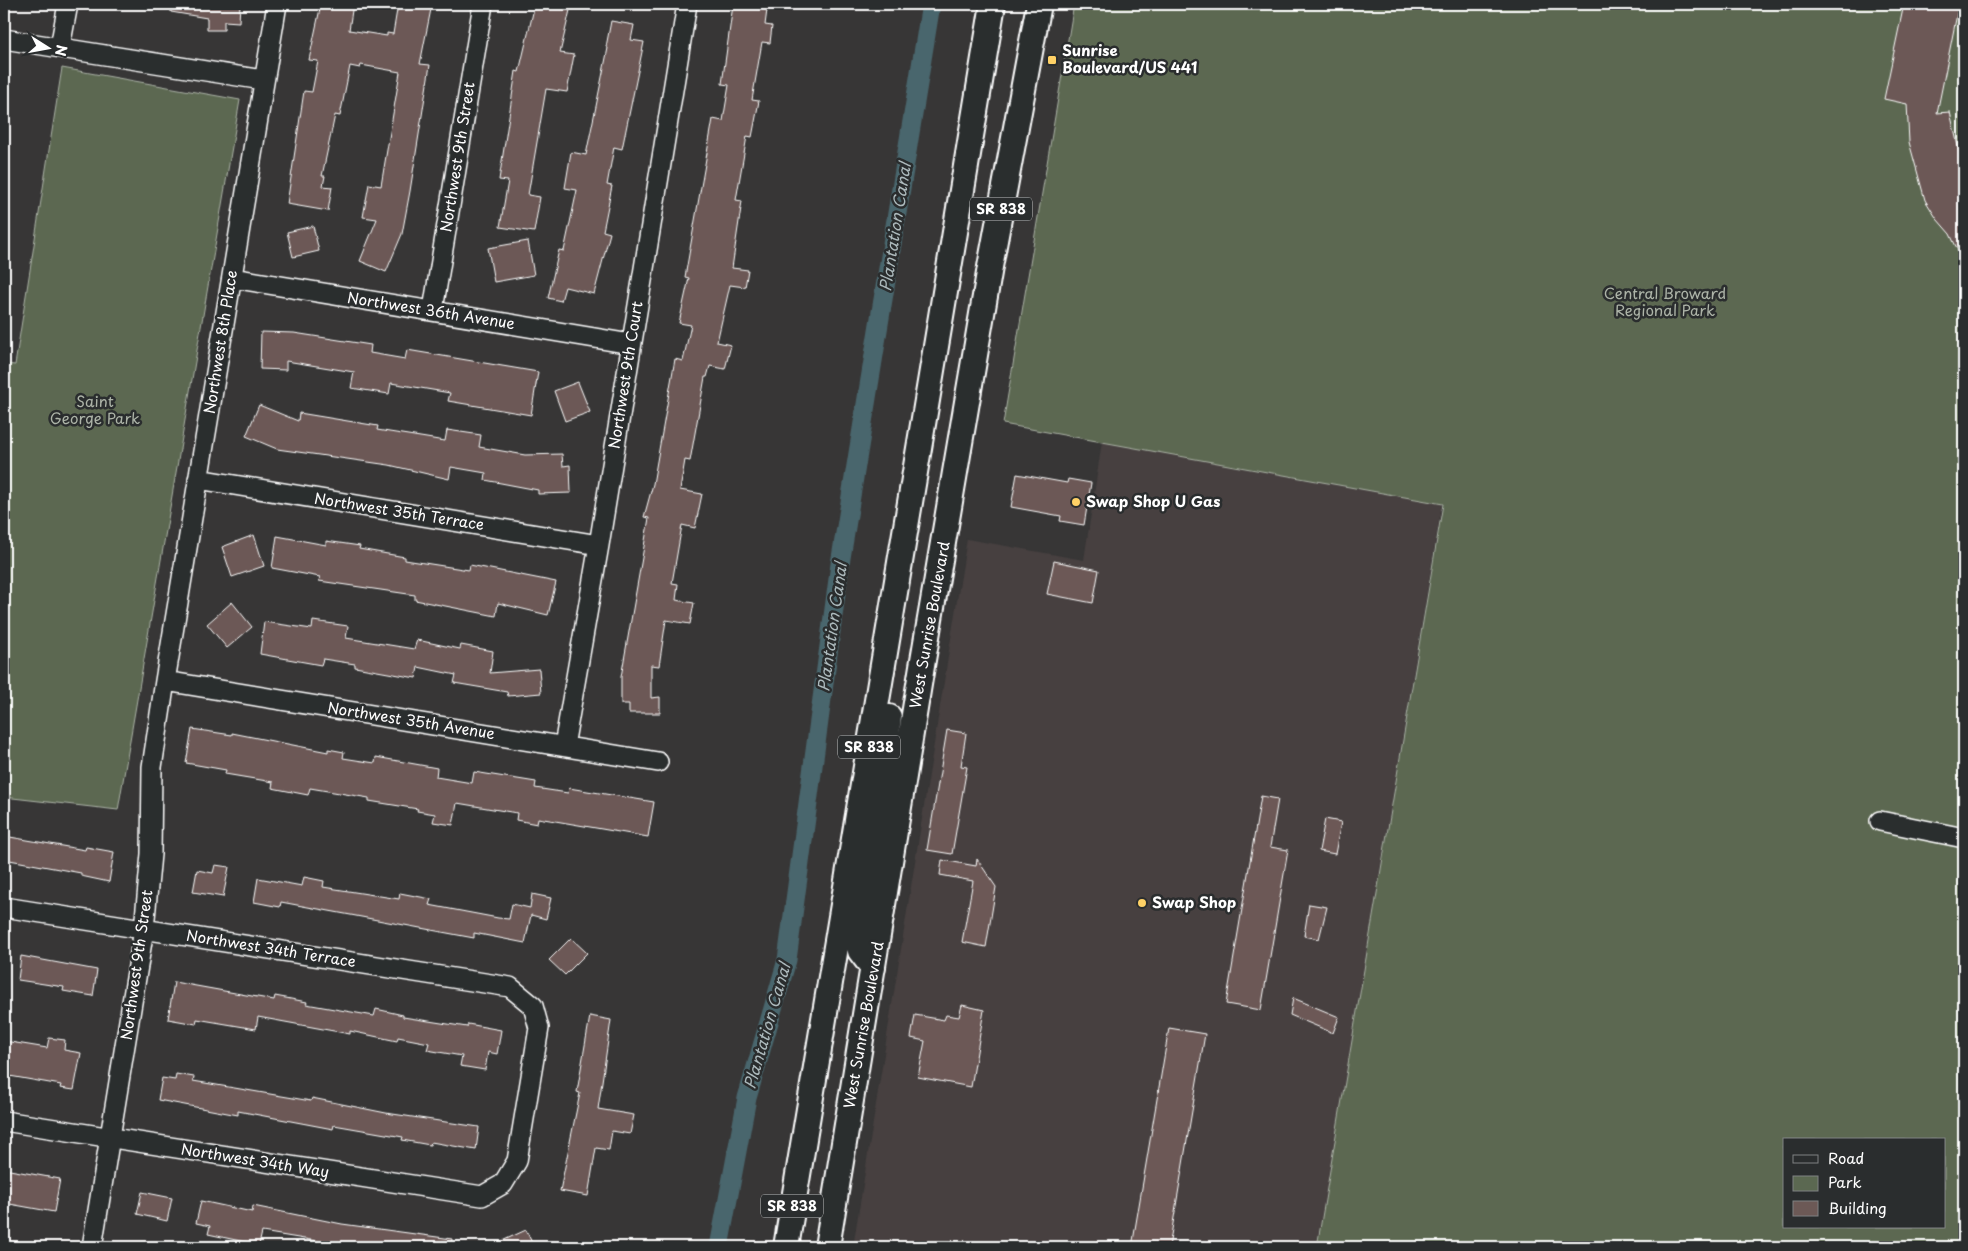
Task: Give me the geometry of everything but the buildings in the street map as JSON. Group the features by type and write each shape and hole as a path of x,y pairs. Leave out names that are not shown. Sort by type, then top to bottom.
{"main road":[{"name":"SR 838","path":"786,1247 993,4"},
{"name":"West Sunrise Boulevard","path":"827,1247 992,258 1039,4"},
{"path":"873,968 860,951 858,940 893,688 892,680 882,662"}],"street":[{"path":"60,47 68,4"},
{"name":"Northwest 8th Place","path":"165,680 277,4"},
{"name":"Northwest 9th Street","path":"433,310 483,4"},
{"name":"Northwest 9th Court","path":"564,746 599,546 687,4"},
{"path":"4,39 263,80"},
{"name":"Northwest 36th Avenue","path":"232,278 631,344"},
{"name":"Northwest 35th Terrace","path":"198,479 599,546"},
{"name":"Northwest 9th Street","path":"92,1247 144,929 151,854 152,767 165,680"},
{"name":"Northwest 35th Avenue","path":"165,680 658,762"},
{"path":"1880,822 1964,838"},
{"name":"Northwest 34th Terrace","path":"4,907 510,987 533,1006 539,1028 517,1161 503,1184"},
{"name":"Northwest 34th Way","path":"4,1121 482,1196 503,1184"}],"shaded area":[{"name":"Swap Shop","path":"1102,442 1442,504 1317,1247 853,1247 967,539 1084,560"}],"green space":[{"name":"Central Broward Regional Park","path":"1074,4 1964,4 1964,1247 1317,1247 1443,504 1003,424"},
{"name":"Saint George Park","path":"62,68 240,100 118,810 4,797 4,364 15,365"}],"waterway":[{"name":"Plantation Canal","path":"719,1247 747,1098 787,960 840,564 931,4"}],"place":[{"name":"Sunrise Boulevard/US 441","path":"1052,60"},
{"name":"Swap Shop U Gas","path":"1076,502"},
{"name":"Swap Shop","path":"1142,903"}]}
